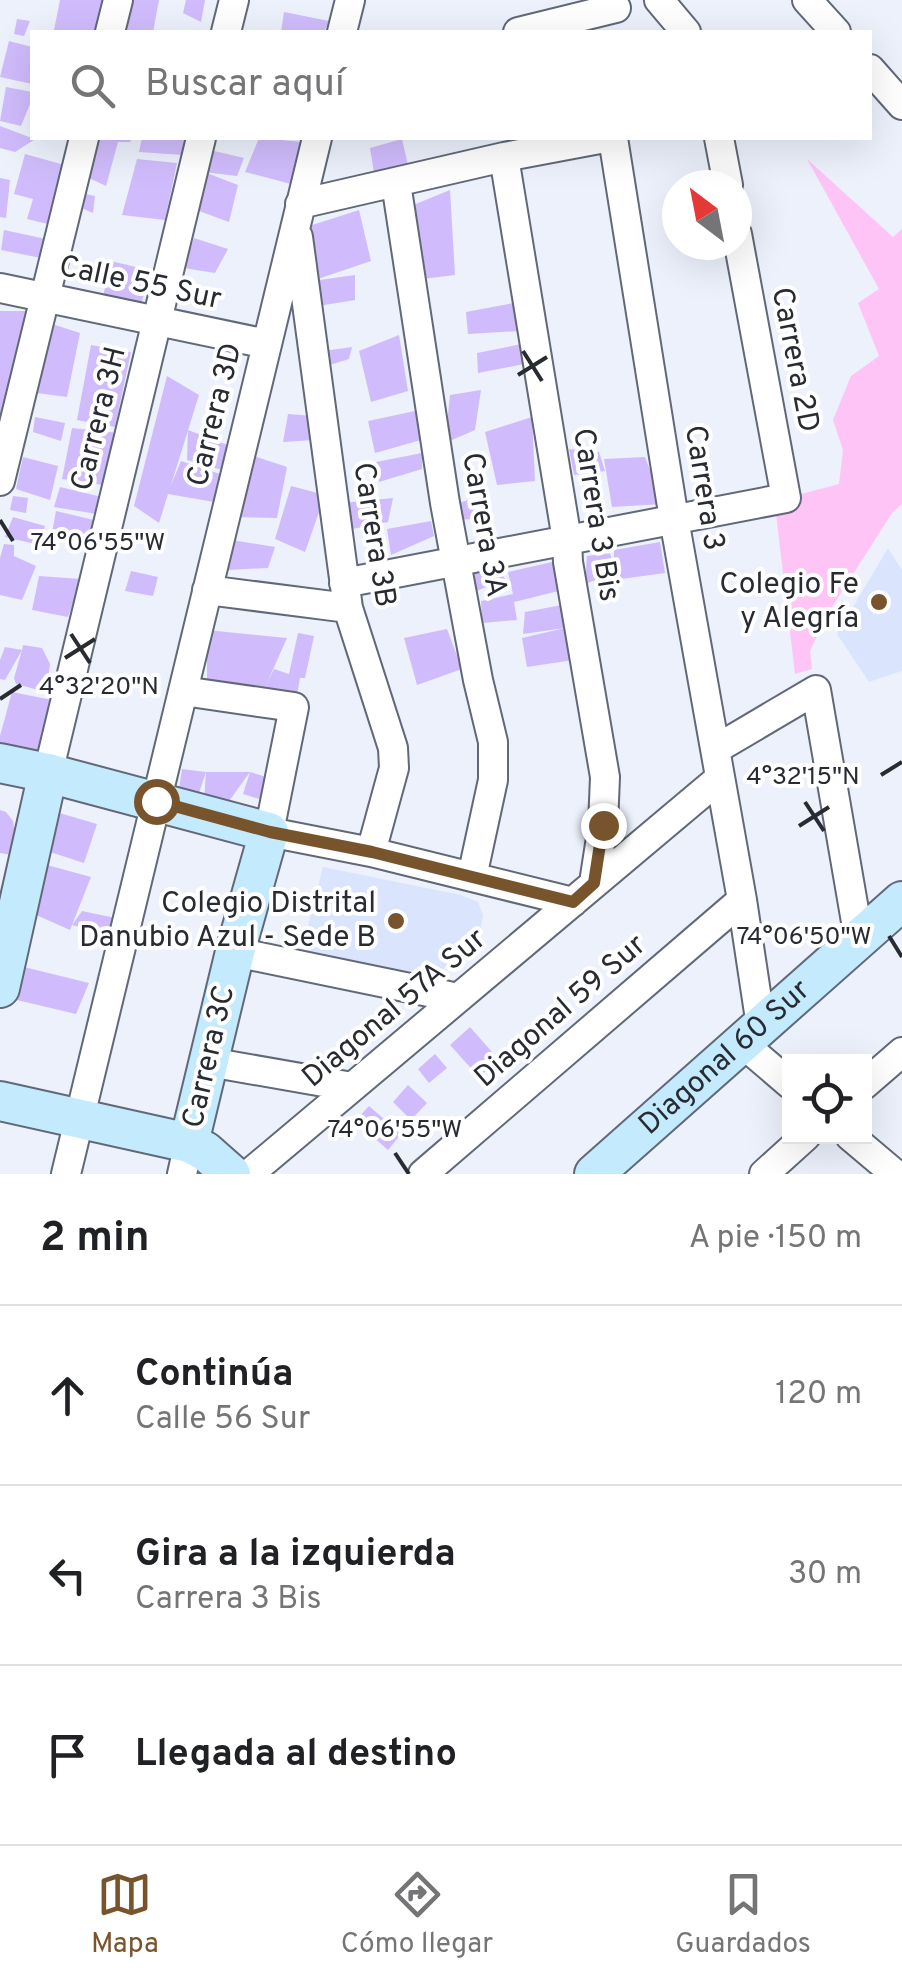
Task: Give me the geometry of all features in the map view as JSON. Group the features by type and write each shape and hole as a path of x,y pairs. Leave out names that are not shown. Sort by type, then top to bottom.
{"street":[{"path":"110,30 118,0"},
{"path":"226,30 234,0"},
{"path":"342,30 350,0"},
{"path":"659,0 684,30"},
{"path":"807,0 834,30"},
{"path":"528,30 616,13"},
{"path":"872,71 902,105"},
{"path":"0,481 84,140"},
{"name":"Carrera 3H","path":"48,774 201,140"},
{"name":"Carrera 3D","path":"66,1174 316,140"},
{"path":"298,213 396,183 594,140"},
{"name":"Carrera 3","path":"613,140 674,519 742,900 752,1034"},
{"path":"719,140 725,170"},
{"name":"Carrera 3 Bis","path":"504,157 605,777 603,825 584,892"},
{"name":"Carrera 3A","path":"396,183 456,561 493,742 494,780 472,877"},
{"name":"Carrera 3B","path":"298,213 346,596 392,748 394,768 372,852"},
{"name":"Carrera 2D","path":"674,519 786,498 742,260"},
{"name":"Calle 55 Sur","path":"0,288 266,344"},
{"path":"207,590 346,596 456,561 674,519"},
{"name":"Carrera 3C","path":"182,690 294,707 270,832 235,952 186,1158"},
{"path":"716,749 816,690 859,939"},
{"path":"0,763 270,832 472,877 584,892"},
{"path":"0,988 48,774"},
{"name":"Diagonal 57A Sur","path":"248,1174 720,778"},
{"name":"Diagonal 59 Sur","path":"422,1174 742,900"},
{"name":"Diagonal 60 Sur","path":"594,1174 902,902"},
{"path":"235,952 458,998"},
{"path":"752,1034 782,1073"},
{"path":"872,1079 902,1052"},
{"path":"209,1062 352,1087"},
{"path":"0,1101 79,1119 186,1158 206,1151 231,1174"},
{"path":"764,1174 797,1144"},
{"path":"859,1144 894,1174"}],"shaded area":[{"path":"807,159 893,237 902,229 902,504 892,513 827,615 810,651 812,669 795,674 776,514 792,511 786,498 839,484 843,450 833,420 851,376 879,356 858,303 879,289"},
{"name":"Colegio Fe y Alegría","path":"888,548 902,570 902,671 869,682 837,634"},
{"name":"Colegio Distrital Danubio Azul - Sede B","path":"323,867 461,895 478,902 483,915 481,927 435,978 301,954"}],"building":[{"path":"60,0 104,0 98,30 54,30"},
{"path":"129,0 159,0 153,30 123,30"},
{"path":"186,0 205,0 201,22 183,13"},
{"path":"284,12 329,21 325,30 281,30"},
{"path":"17,19 30,21 24,36 14,34"},
{"path":"9,41 30,46 30,84 0,77"},
{"path":"6,87 30,92 30,104 21,126 0,121"},
{"path":"0,126 34,140 15,152 0,148"},
{"path":"94,140 131,140 118,142 106,186 85,176"},
{"path":"142,140 186,140 183,155 139,152"},
{"path":"258,140 303,142 295,185 245,172"},
{"path":"402,140 408,165 375,179 370,148"},
{"path":"210,150 244,158 237,176 204,172"},
{"path":"25,154 68,166 52,225 27,219 33,199 14,194"},
{"path":"137,159 177,163 165,220 122,215"},
{"path":"204,172 238,185 229,222 191,208"},
{"path":"0,178 10,180 6,218 0,217"},
{"path":"450,190 455,275 422,279 406,208"},
{"path":"81,193 95,196 93,213 77,206"},
{"path":"359,210 371,261 312,281 355,275 355,300 312,307 306,227"},
{"path":"4,230 46,239 41,258 1,250"},
{"path":"194,238 228,249 215,273 184,268"},
{"path":"111,261 152,271 139,310 102,301"},
{"path":"524,301 520,331 468,334 466,312"},
{"path":"0,311 34,311 3,424 0,423"},
{"path":"52,324 80,333 67,397 37,393"},
{"path":"399,335 408,391 371,402 359,351"},
{"path":"522,344 524,364 478,373 477,353"},
{"path":"91,345 131,352 115,427 77,420"},
{"path":"352,347 349,359 320,368 316,352"},
{"path":"167,376 199,395 171,485 181,461 232,478 220,503 168,494 159,523 134,506"},
{"path":"481,390 475,430 445,443 450,395"},
{"path":"415,411 421,440 375,453 368,421"},
{"path":"288,414 314,416 313,440 283,442"},
{"path":"35,417 65,423 61,441 33,432"},
{"path":"532,417 535,481 497,485 485,432"},
{"path":"72,428 119,433 103,485 62,479"},
{"path":"188,430 238,449 229,472 187,460"},
{"path":"569,449 599,452 605,471 574,475"},
{"path":"422,453 422,469 379,482 376,462"},
{"path":"254,456 287,467 277,518 235,517"},
{"path":"23,457 58,466 50,500 16,489"},
{"path":"645,457 663,504 612,507 604,459"},
{"path":"291,486 325,495 305,552 275,539"},
{"path":"60,487 102,497 97,514 54,507"},
{"path":"13,496 28,498 26,513 10,510"},
{"path":"393,498 388,522 342,531 342,503"},
{"path":"472,499 474,519 455,520 448,506"},
{"path":"56,511 98,521 95,543 52,533"},
{"path":"13,517 45,526 40,545 5,537"},
{"path":"431,521 434,536 391,555 387,529"},
{"path":"232,540 275,547 268,568 228,570"},
{"path":"660,542 665,573 614,580 614,573 585,584 587,556 610,553 614,568 614,550"},
{"path":"4,544 14,545 14,556 36,566 22,600 0,595"},
{"path":"493,560 505,579 472,593 463,569"},
{"path":"561,560 567,589 514,602 517,620 482,623 481,601 513,594 508,572"},
{"path":"131,571 158,577 153,596 125,591"},
{"path":"39,576 81,579 68,617 32,610"},
{"path":"567,604 573,660 527,667 522,638 565,628 523,634 525,612"},
{"path":"447,629 462,669 417,685 404,638"},
{"path":"207,630 287,638 267,683 274,669 289,674 298,633 314,636 295,706 207,686"},
{"path":"23,645 42,648 50,664 46,692 16,684 14,678"},
{"path":"5,647 22,650 5,680 0,679"},
{"path":"12,692 52,700 36,763 0,757 0,736"},
{"path":"182,769 206,772 195,805 178,796"},
{"path":"206,772 250,772 219,815 204,802"},
{"path":"250,772 276,780 266,801 243,794"},
{"path":"0,810 13,821 18,856 0,853"},
{"path":"56,812 97,824 84,863 47,851"},
{"path":"47,865 91,877 70,930 34,914"},
{"path":"82,911 120,919 121,938 72,925"},
{"path":"24,967 89,983 76,1014 17,1000"},
{"path":"470,1027 499,1060 479,1077 450,1045"},
{"path":"435,1054 447,1068 429,1083 418,1069"},
{"path":"408,1085 427,1103 411,1120 393,1102"},
{"path":"369,1106 401,1134 388,1150 355,1121"}],"place":[{"name":"Colegio Fe y Alegría","path":"879,602"},
{"name":"Colegio Distrital Danubio Azul - Sede B","path":"396,921"}],"route":[{"path":"156,801 270,832 372,852 573,902 594,883 603,825"}]}
